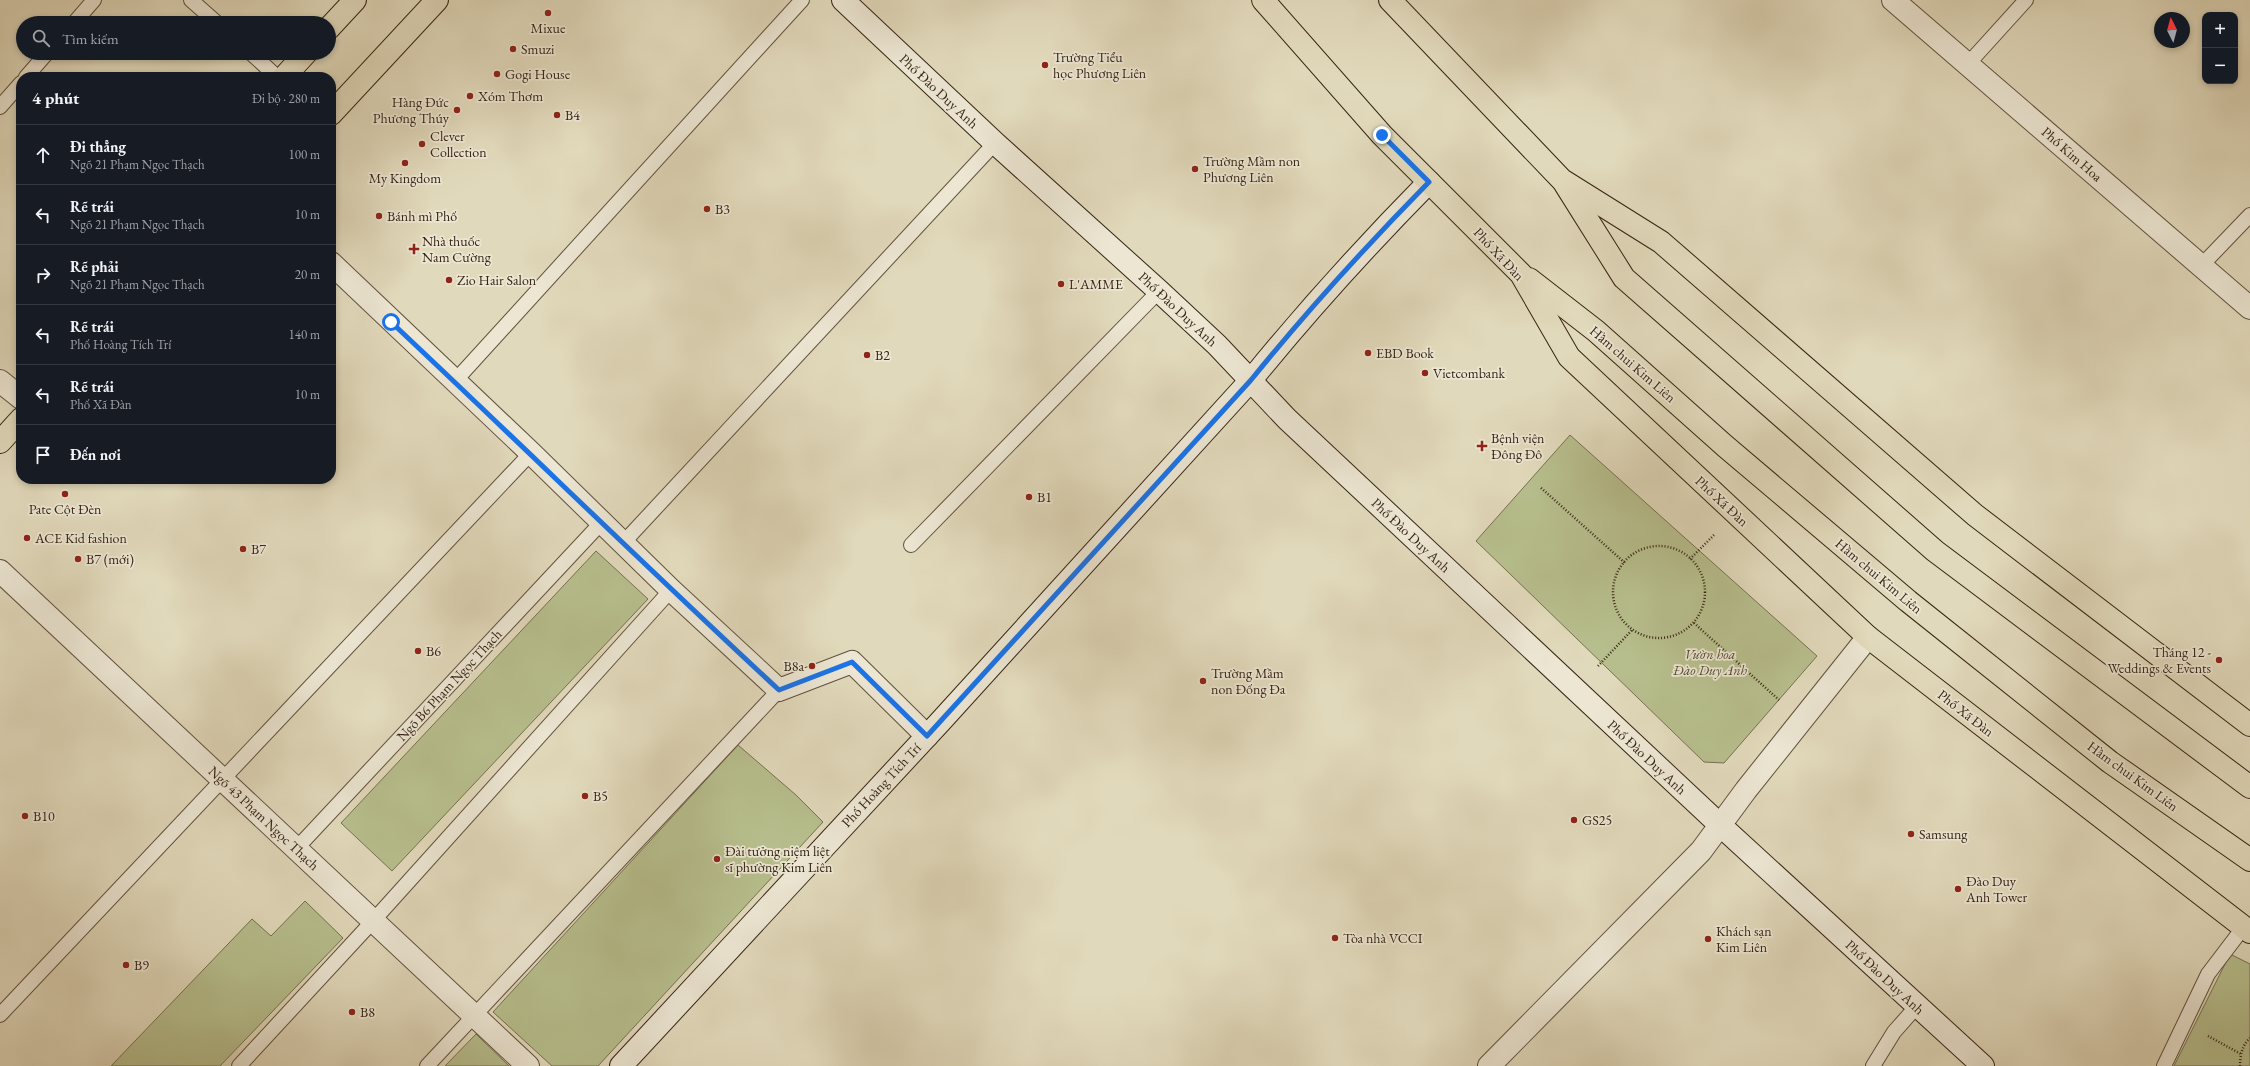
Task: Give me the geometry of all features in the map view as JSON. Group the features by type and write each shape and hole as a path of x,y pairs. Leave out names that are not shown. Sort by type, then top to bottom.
{"main road":[{"path":"336,20 355,0"},
{"path":"336,109 437,0"},
{"name":"Phố Xã Đàn","path":"1263,0 1382,135 1521,274 1569,357 1868,637 2246,930"},
{"path":"1390,0 1562,180 1624,278 1936,551 2250,787"},
{"path":"289,72 300,60"},
{"path":"1562,180 1661,242 1975,515 2250,725"},
{"name":"Hầm chui Kim Liên","path":"1521,274 1596,330 1725,446 1908,601 2110,762 2250,860"},
{"path":"0,442 16,424"}],"street":[{"name":"Phố Đào Duy Anh","path":"843,0 995,143 1159,291 1251,380 1287,419 1720,825 1983,1066"},
{"name":"Phố Kim Hoa","path":"1902,3 1968,64 2250,308"},
{"name":"Phố Hoàng Tích Trí","path":"621,1066 927,736 1251,380 1290,332 1388,223 1429,182"},
{"path":"336,268 531,453 671,590 779,690 852,662 927,736"},
{"path":"0,381 16,394"},
{"name":"Ngõ 43 Phạm Ngọc Thạch","path":"0,571 528,1066"},
{"path":"1489,1066 1701,851 1746,790 1868,637"}],"lane":[{"path":"80,16 94,0"},
{"path":"191,0 209,16"},
{"path":"455,381 802,0"},
{"path":"1968,64 2026,0"},
{"path":"30,72 41,60"},
{"path":"259,60 272,72"},
{"path":"0,107 16,89"},
{"path":"623,543 995,143"},
{"path":"2201,266 2250,215"},
{"path":"911,544 1159,291"},
{"path":"0,1015 531,453"},
{"name":"Ngõ B6 Phạm Ngọc Thạch","path":"296,848 602,522"},
{"path":"239,1066 373,921 671,590"},
{"path":"427,1066 779,690"},
{"path":"2164,1066 2208,974 2246,930"},
{"path":"1873,1066 1894,1032 1917,1006"}],"path":[{"path":"1541,488 1625,563"},
{"path":"1690,559 1715,533"},
{"path":"1658,547 1673,549 1690,559 1697,566 1704,580 1706,595 1702,610 1694,623 1682,632 1668,638 1653,638 1639,633 1626,624 1618,612 1614,598 1614,583 1620,569 1630,557 1643,549 1658,547"},
{"path":"1694,623 1782,702"},
{"path":"1598,666 1632,629"},
{"path":"2203,1033 2241,1054"},
{"path":"2240,1066 2241,1054 2246,1042 2250,1038"}],"green space":[{"name":"Vườn hoa Đào Duy Anh","path":"1570,435 1817,656 1724,763 1704,762 1476,541"},
{"path":"596,551 648,599 392,871 341,823"},
{"path":"738,745 796,795 823,822 598,1066 552,1066 493,1012"},
{"path":"305,901 343,938 220,1066 111,1066 252,919 271,936"},
{"path":"2230,954 2250,964 2250,1066 2174,1066"},
{"path":"476,1034 509,1066 445,1066"}],"place":[{"name":"Mixue","path":"548,13"},
{"name":"Smuzi","path":"513,49"},
{"name":"Trường Tiểu học Phương Liên","path":"1045,65"},
{"name":"Gogi House","path":"497,74"},
{"name":"Xóm Thơm","path":"470,96"},
{"name":"Hàng Đức Phương Thúy","path":"457,110"},
{"name":"B4","path":"557,115"},
{"name":"Clever Collection","path":"422,144"},
{"name":"My Kingdom","path":"405,163"},
{"name":"Trường Mầm non Phương Liên","path":"1195,169"},
{"name":"B3","path":"707,209"},
{"name":"Bánh mì Phố","path":"379,216"},
{"name":"Nhà thuốc Nam Cường","path":"414,249"},
{"name":"Zio Hair Salon","path":"449,280"},
{"name":"L'AMME","path":"1061,284"},
{"name":"EBD Book","path":"1368,353"},
{"name":"B2","path":"867,355"},
{"name":"Vietcombank","path":"1425,373"},
{"name":"Bệnh viện Đông Đô","path":"1482,446"},
{"name":"Pate Cột Đèn","path":"65,494"},
{"name":"B1","path":"1029,497"},
{"name":"ACE Kid fashion","path":"27,538"},
{"name":"B7","path":"243,549"},
{"name":"B7 (mới)","path":"78,559"},
{"name":"B6","path":"418,651"},
{"name":"Tháng 12 - Weddings & Events","path":"2219,660"},
{"name":"B8a","path":"812,666"},
{"name":"Trường Mầm non Đống Đa","path":"1203,681"},
{"name":"B5","path":"585,796"},
{"name":"B10","path":"25,816"},
{"name":"GS25","path":"1574,820"},
{"name":"Samsung","path":"1911,834"},
{"name":"Đài tưởng niệm liệt sĩ phường Kim Liên","path":"717,859"},
{"name":"Đào Duy Anh Tower","path":"1958,889"},
{"name":"Tòa nhà VCCI","path":"1335,938"},
{"name":"Khách sạn Kim Liên","path":"1708,939"},
{"name":"B9","path":"126,965"},
{"name":"B8","path":"352,1012"}],"route":[{"path":"391,322 531,453 671,590 779,690 852,662 910,721 927,736 1251,380 1285,338 1388,223 1429,182 1382,135"}]}
